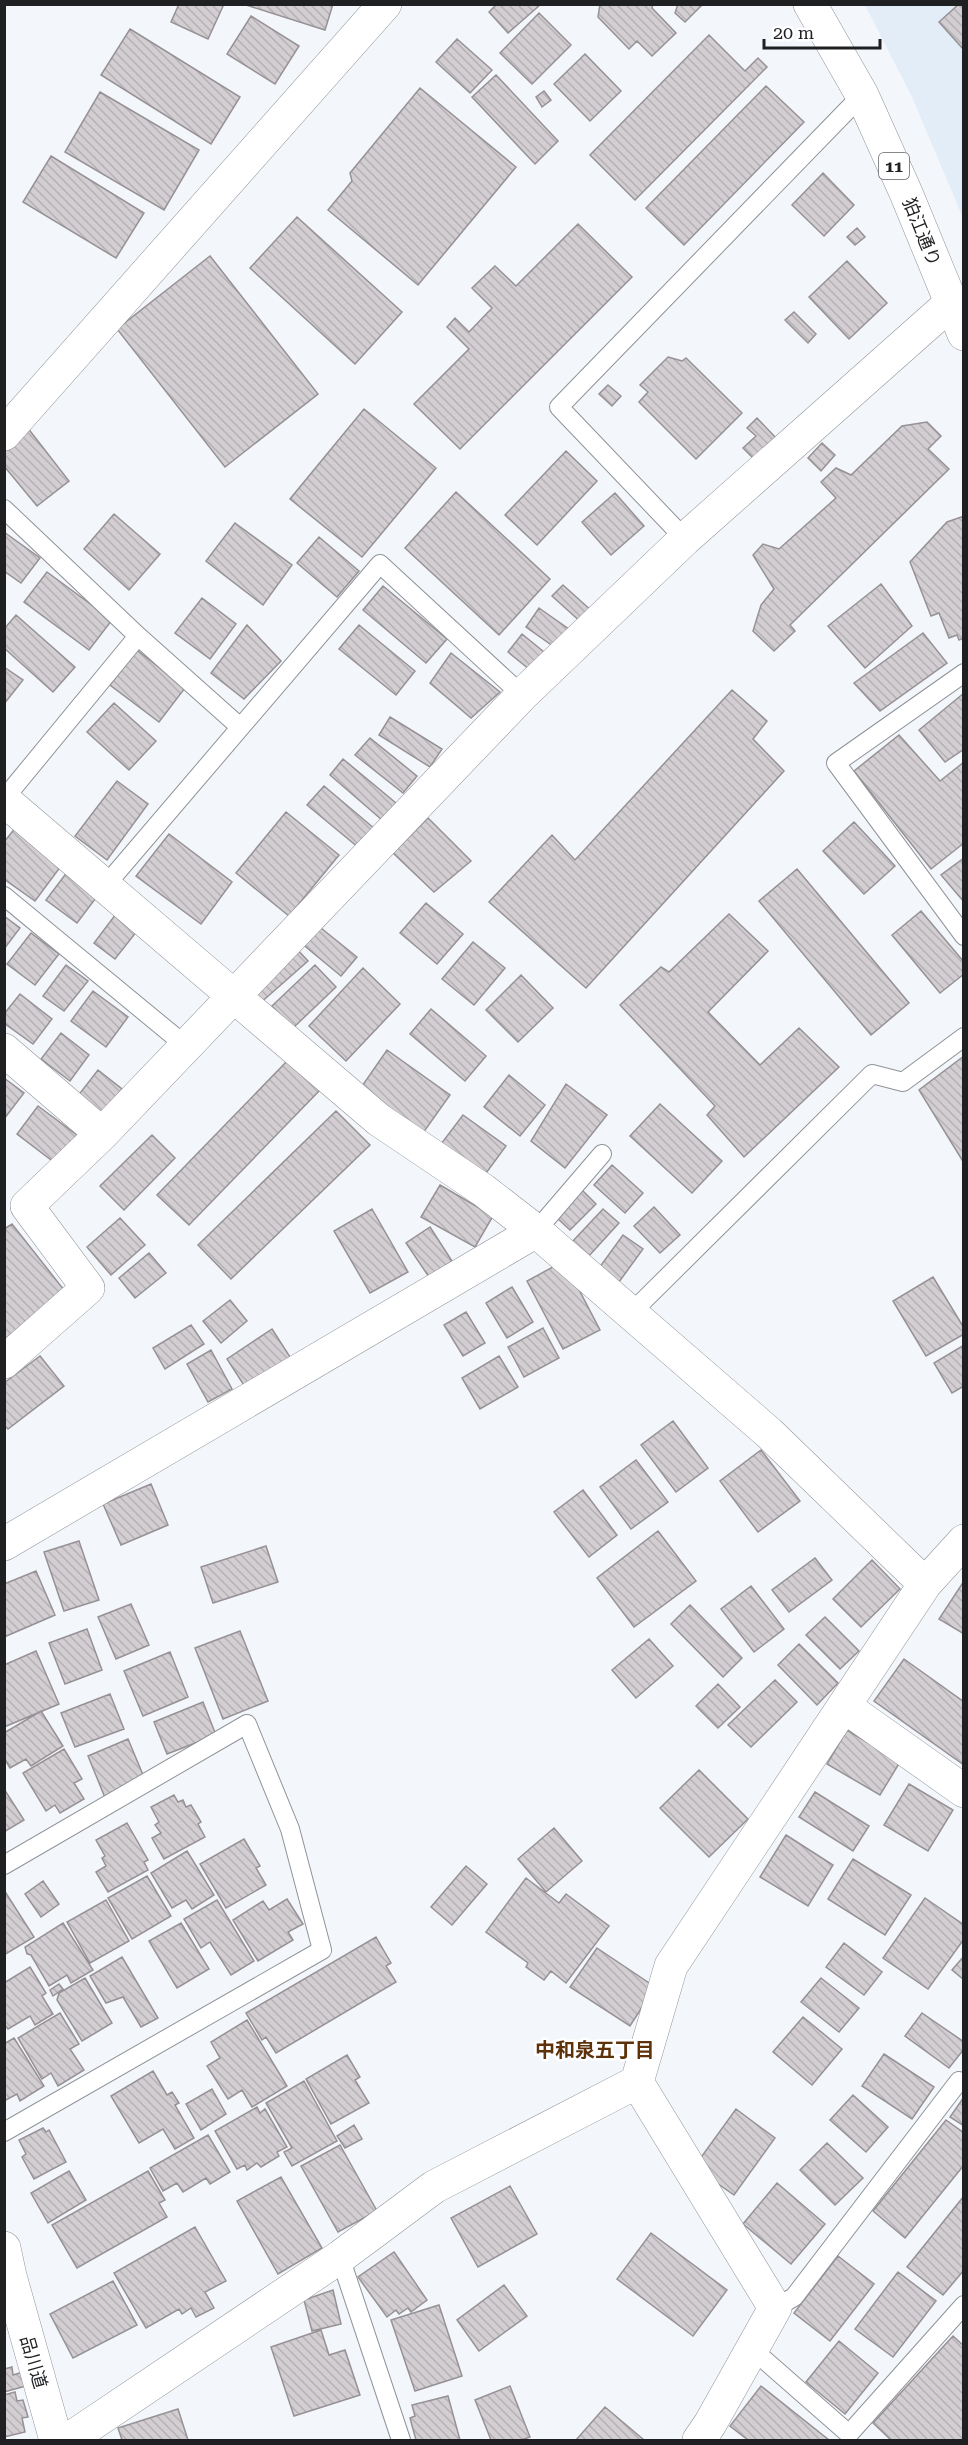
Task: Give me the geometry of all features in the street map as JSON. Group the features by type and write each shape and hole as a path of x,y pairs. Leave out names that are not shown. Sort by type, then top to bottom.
{"street":[{"path":"4,434 385,4"},
{"name":"狛江通り","path":"810,4 862,95 906,193 963,334"},
{"path":"4,1362 88,1288 27,1206 102,1134 522,695 685,539 951,303"},
{"path":"6,805 105,886 379,1120 483,1190 536,1230 770,1433 925,1584"},
{"path":"4,1050 102,1134"},
{"path":"4,1544 536,1230"},
{"path":"68,2440 340,2257 434,2187 637,2082 671,1966 925,1584 963,1541"},
{"path":"844,1706 963,1791"},
{"path":"637,2082 774,2308 699,2440"},
{"name":"品川道","path":"4,2248 56,2440"}],"lane":[{"path":"685,539 559,407 862,95"},
{"path":"4,509 138,636 240,728"},
{"path":"105,886 380,564 522,695"},
{"path":"6,805 138,636"},
{"path":"963,673 836,763 963,936"},
{"path":"4,896 186,1046"},
{"path":"631,1312 872,1074 903,1082 963,1037"},
{"path":"536,1230 602,1154"},
{"path":"4,1865 247,1724 290,1829 322,1950 4,2132"},
{"path":"774,2308 794,2297 959,2081"},
{"path":"340,2257 400,2440"},
{"path":"752,2349 849,2434 963,2305"}],"shaded area":[{"path":"865,5 963,5 963,218 912,97"}],"building":[{"path":"179,4 224,4 208,39 171,22"},
{"path":"243,4 333,4 325,30"},
{"path":"497,4 540,5 508,33 489,12"},
{"path":"600,4 653,4 652,8 676,33 652,56 637,41 629,49 598,17"},
{"path":"678,4 703,4 685,22 675,13"},
{"path":"959,4 964,4 964,50 939,22"},
{"path":"539,13 571,45 532,84 500,53"},
{"path":"251,16 299,46 275,84 227,54"},
{"path":"130,29 240,97 211,144 101,75"},
{"path":"709,35 745,71 758,58 767,67 635,200 590,155"},
{"path":"457,39 492,70 470,93 436,62"},
{"path":"585,54 621,91 590,121 554,84"},
{"path":"496,75 558,141 535,164 472,97"},
{"path":"766,86 804,122 684,245 646,208"},
{"path":"420,88 516,167 418,285 328,210 352,181 350,173"},
{"path":"544,91 551,100 542,107 536,97"},
{"path":"100,92 199,150 164,210 65,152"},
{"path":"51,156 144,213 116,258 23,202"},
{"path":"823,173 854,205 824,236 792,205"},
{"path":"297,217 402,312 355,364 250,268"},
{"path":"578,224 632,277 460,449 414,404 469,349 447,327 455,318 469,332 492,308 472,288 495,266 516,286"},
{"path":"857,228 865,237 855,245 847,237"},
{"path":"210,256 318,394 225,467 117,329"},
{"path":"847,261 887,303 849,339 809,297"},
{"path":"794,312 816,334 808,343 785,320"},
{"path":"668,357 682,361 686,358 742,413 696,459 639,402 648,392 640,385"},
{"path":"608,385 621,396 612,406 599,394"},
{"path":"364,409 436,468 362,557 290,499"},
{"path":"757,418 776,438 754,459 743,448 756,436 747,428"},
{"path":"927,422 941,436 928,449 949,469 790,625 795,631 774,651 753,631 761,605 774,589 753,555 763,544 779,549 836,498 821,482 836,468 851,475 902,426"},
{"path":"27,427 69,481 37,506 4,466 4,444"},
{"path":"822,443 835,455 821,471 808,458"},
{"path":"566,451 597,481 537,545 505,515"},
{"path":"456,492 550,579 499,635 405,548"},
{"path":"615,493 644,526 611,555 582,522"},
{"path":"114,514 160,554 129,590 84,549"},
{"path":"964,516 964,638 959,640 957,635 949,638 939,613 931,616 910,562 947,522"},
{"path":"235,523 292,565 263,605 206,561"},
{"path":"4,532 40,558 21,583 4,571"},
{"path":"319,537 359,571 337,597 297,563"},
{"path":"47,572 112,620 89,650 24,602"},
{"path":"881,584 912,626 865,668 828,626"},
{"path":"563,585 594,613 583,624 552,596"},
{"path":"383,586 447,639 426,663 363,610"},
{"path":"202,598 236,624 210,659 175,633"},
{"path":"539,608 573,632 560,651 526,627"},
{"path":"16,615 75,667 53,692 4,648 4,629"},
{"path":"247,625 281,661 244,699 211,673"},
{"path":"359,625 415,671 396,695 339,649"},
{"path":"923,633 947,663 880,711 854,683"},
{"path":"522,634 549,656 535,674 508,652"},
{"path":"137,650 185,688 159,722 110,685"},
{"path":"451,653 500,692 471,718 430,683"},
{"path":"4,667 23,680 4,704"},
{"path":"732,690 767,721 753,739 784,771 586,988 489,902 552,835 575,860"},
{"path":"964,693 964,749 945,762 919,730"},
{"path":"114,703 156,741 129,770 87,732"},
{"path":"390,717 442,749 430,767 379,735"},
{"path":"899,735 940,781 964,762 964,843 931,869 854,771"},
{"path":"370,738 417,776 403,793 355,755"},
{"path":"343,759 396,803 382,820 330,775"},
{"path":"117,781 148,804 107,860 75,836"},
{"path":"324,786 375,829 359,848 307,805"},
{"path":"286,812 339,855 289,916 236,873"},
{"path":"428,818 471,861 434,892 393,853"},
{"path":"20,822 67,858 35,901 4,879 4,842"},
{"path":"854,822 895,866 864,894 823,851"},
{"path":"169,834 232,882 201,924 136,876"},
{"path":"964,858 964,902 941,875"},
{"path":"74,863 105,886 77,923 46,900"},
{"path":"797,869 909,1003 871,1035 759,901"},
{"path":"426,903 463,934 437,964 400,933"},
{"path":"119,910 141,926 115,959 94,943"},
{"path":"921,911 964,962 964,974 940,993 892,935"},
{"path":"729,914 768,951 708,1012 760,1065 799,1028 839,1067 744,1157 707,1115 715,1106 620,1005 661,967 669,972"},
{"path":"4,916 20,928 4,949"},
{"path":"316,924 357,957 341,976 301,943"},
{"path":"31,933 59,954 35,985 7,964"},
{"path":"473,942 505,968 474,1005 442,979"},
{"path":"294,946 308,961 258,1005 245,990"},
{"path":"66,965 88,981 64,1011 43,996"},
{"path":"315,965 336,987 293,1028 272,1006"},
{"path":"363,968 400,1004 346,1061 309,1026"},
{"path":"521,975 553,1008 518,1042 486,1010"},
{"path":"93,991 128,1017 106,1047 71,1021"},
{"path":"20,994 52,1019 33,1044 4,1023 4,1014"},
{"path":"431,1009 486,1056 465,1081 410,1034"},
{"path":"61,1033 89,1055 70,1081 41,1059"},
{"path":"387,1050 450,1095 423,1133 360,1089"},
{"path":"964,1056 964,1163 919,1090"},
{"path":"289,1059 321,1089 189,1225 157,1195"},
{"path":"98,1070 122,1089 101,1116 77,1097"},
{"path":"509,1075 545,1105 520,1136 484,1107"},
{"path":"4,1078 24,1093 4,1119"},
{"path":"566,1084 607,1115 565,1168 531,1141"},
{"path":"660,1104 722,1161 692,1193 630,1136"},
{"path":"38,1106 77,1135 55,1163 17,1134"},
{"path":"336,1111 370,1145 231,1279 198,1245"},
{"path":"463,1115 506,1146 481,1180 438,1148"},
{"path":"152,1135 175,1158 124,1210 100,1186"},
{"path":"612,1165 643,1193 625,1213 594,1185"},
{"path":"440,1185 493,1216 475,1247 421,1217"},
{"path":"582,1190 596,1204 570,1230 556,1217"},
{"path":"654,1207 680,1235 660,1253 634,1226"},
{"path":"372,1209 408,1272 370,1293 334,1231"},
{"path":"603,1209 619,1223 588,1257 572,1242"},
{"path":"120,1218 145,1245 111,1275 87,1247"},
{"path":"12,1224 68,1295 4,1345 4,1229"},
{"path":"430,1227 452,1261 429,1277 406,1243"},
{"path":"623,1235 643,1249 619,1282 599,1268"},
{"path":"149,1253 166,1273 135,1298 119,1278"},
{"path":"564,1261 600,1330 563,1349 527,1281"},
{"path":"933,1277 964,1328 964,1334 926,1356 893,1301"},
{"path":"512,1287 533,1322 507,1338 486,1303"},
{"path":"230,1300 247,1321 221,1343 203,1321"},
{"path":"466,1312 485,1343 463,1356 444,1325"},
{"path":"191,1325 204,1344 165,1369 153,1348"},
{"path":"543,1328 559,1358 524,1377 508,1347"},
{"path":"272,1329 292,1360 247,1390 227,1359"},
{"path":"964,1345 964,1386 952,1393 934,1363"},
{"path":"211,1350 232,1389 208,1402 187,1364"},
{"path":"40,1356 64,1386 8,1429 4,1425 4,1383"},
{"path":"499,1356 518,1387 480,1409 462,1378"},
{"path":"673,1421 708,1468 676,1492 641,1445"},
{"path":"761,1450 800,1501 758,1532 720,1481"},
{"path":"636,1460 668,1502 631,1529 600,1487"},
{"path":"151,1484 168,1525 121,1545 103,1504"},
{"path":"583,1490 617,1535 589,1557 554,1512"},
{"path":"658,1531 696,1581 634,1627 597,1578"},
{"path":"79,1541 99,1600 64,1611 44,1552"},
{"path":"266,1546 278,1582 213,1603 201,1567"},
{"path":"815,1558 832,1580 789,1612 772,1590"},
{"path":"872,1560 900,1589 861,1627 833,1599"},
{"path":"36,1571 55,1615 4,1637 4,1584"},
{"path":"964,1581 964,1634 939,1619"},
{"path":"751,1586 784,1629 754,1652 721,1609"},
{"path":"131,1604 149,1645 116,1659 98,1617"},
{"path":"690,1605 742,1658 723,1677 671,1624"},
{"path":"825,1617 859,1651 840,1669 806,1635"},
{"path":"87,1629 102,1670 65,1684 49,1643"},
{"path":"240,1631 268,1701 223,1719 195,1648"},
{"path":"649,1639 673,1666 636,1698 612,1670"},
{"path":"799,1644 838,1683 817,1705 778,1665"},
{"path":"36,1651 59,1704 4,1727 4,1665"},
{"path":"170,1652 188,1697 143,1716 124,1671"},
{"path":"904,1659 964,1702 964,1765 874,1701"},
{"path":"775,1680 797,1702 751,1747 728,1725"},
{"path":"718,1684 740,1707 718,1728 696,1706"},
{"path":"110,1694 124,1729 75,1747 61,1713"},
{"path":"203,1702 216,1735 167,1754 154,1722"},
{"path":"41,1711 63,1746 31,1766 26,1759 10,1768 4,1758 4,1733"},
{"path":"847,1730 900,1762 880,1795 827,1764"},
{"path":"128,1739 146,1782 106,1800 88,1756"},
{"path":"64,1749 82,1779 74,1783 84,1799 60,1813 55,1805 46,1811 23,1773"},
{"path":"699,1770 748,1819 709,1857 660,1808"},
{"path":"909,1784 953,1810 928,1851 884,1825"},
{"path":"4,1789 24,1820 4,1832"},
{"path":"815,1792 869,1826 853,1851 799,1817"},
{"path":"174,1795 178,1802 183,1800 186,1807 191,1805 201,1822 198,1824 205,1837 164,1859 152,1838 161,1833 155,1825 159,1822 151,1807"},
{"path":"127,1823 148,1860 144,1862 148,1870 108,1892 96,1872 106,1866 102,1858 105,1856 96,1840"},
{"path":"554,1828 582,1861 546,1892 518,1859"},
{"path":"786,1835 833,1865 808,1906 760,1877"},
{"path":"244,1839 260,1866 256,1868 266,1885 226,1908 200,1864"},
{"path":"187,1851 214,1895 192,1909 186,1900 172,1908 151,1873"},
{"path":"853,1859 911,1895 885,1935 828,1899"},
{"path":"466,1866 487,1884 452,1925 431,1907"},
{"path":"147,1876 171,1916 132,1939 108,1898"},
{"path":"526,1878 559,1903 566,1894 609,1926 566,1983 551,1971 544,1980 526,1967 528,1963 486,1932"},
{"path":"43,1881 59,1904 41,1917 25,1894"},
{"path":"4,1890 34,1937 4,1955"},
{"path":"925,1898 964,1925 964,1939 928,1989 883,1958"},
{"path":"287,1899 303,1924 288,1932 293,1940 258,1961 233,1920 263,1901 269,1910"},
{"path":"106,1900 129,1941 90,1963 67,1922"},
{"path":"217,1900 254,1961 231,1975 210,1942 201,1948 184,1919"},
{"path":"63,1923 93,1970 71,1983 67,1975 49,1986 31,1955 27,1954 25,1947"},
{"path":"181,1923 209,1969 177,1988 149,1941"},
{"path":"376,1937 391,1963 386,1966 396,1982 276,2053 266,2037 262,2040 246,2013"},
{"path":"844,1943 882,1972 864,1995 826,1967"},
{"path":"597,1948 655,1987 630,2026 570,1987"},
{"path":"964,1956 964,1980 952,1970"},
{"path":"122,1957 158,2018 141,2027 123,1997 106,2003 90,1976"},
{"path":"30,1967 46,1993 42,1996 53,2014 35,2025 30,2016 8,2029 4,2024 4,1983"},
{"path":"85,1978 112,2023 82,2041 57,2000 59,1993"},
{"path":"821,1978 859,2008 839,2032 801,2002"},
{"path":"59,1984 63,1989 53,1996 50,1990"},
{"path":"60,2013 79,2044 70,2049 84,2070 58,2086 51,2073 42,2079 18,2038"},
{"path":"922,2013 964,2042 964,2049 949,2068 905,2036"},
{"path":"803,2017 842,2049 812,2085 773,2052"},
{"path":"247,2020 287,2086 252,2107 242,2090 228,2099 207,2066 220,2058 211,2042"},
{"path":"14,2038 44,2086 20,2101 17,2094 4,2101 4,2044"},
{"path":"884,2054 934,2087 912,2119 862,2086"},
{"path":"347,2055 360,2077 355,2080 369,2103 331,2124 306,2079"},
{"path":"153,2071 167,2095 172,2092 179,2103 175,2105 194,2138 175,2149 163,2129 139,2143 111,2096"},
{"path":"304,2081 337,2141 292,2166 284,2152 292,2148 266,2103"},
{"path":"212,2089 226,2114 201,2130 186,2104"},
{"path":"853,2095 888,2127 866,2152 830,2120"},
{"path":"964,2097 964,2126 950,2117"},
{"path":"257,2107 260,2113 265,2109 287,2147 277,2152 279,2156 261,2167 257,2163 247,2170 245,2165 237,2169 215,2131"},
{"path":"736,2109 775,2138 734,2195 694,2167"},
{"path":"946,2120 964,2133 964,2165 905,2238 873,2211"},
{"path":"354,2125 362,2139 345,2148 337,2136"},
{"path":"43,2128 46,2132 49,2130 66,2162 34,2179 22,2157 26,2154 19,2140"},
{"path":"208,2135 230,2172 210,2184 206,2178 183,2192 177,2183 163,2191 150,2168"},
{"path":"827,2143 863,2178 835,2205 800,2170"},
{"path":"340,2145 377,2211 338,2232 301,2166"},
{"path":"69,2171 86,2200 48,2223 31,2193"},
{"path":"148,2171 165,2200 159,2203 167,2217 77,2268 52,2225"},
{"path":"281,2177 322,2248 278,2274 237,2201"},
{"path":"777,2183 825,2224 791,2264 743,2224"},
{"path":"510,2186 537,2234 478,2267 451,2218"},
{"path":"964,2196 964,2270 943,2295 907,2267"},
{"path":"195,2227 226,2281 205,2292 214,2308 196,2317 191,2308 182,2314 179,2309 146,2328 114,2273"},
{"path":"651,2233 727,2290 693,2336 617,2279"},
{"path":"394,2252 427,2300 411,2312 408,2308 399,2314 396,2310 387,2317 358,2277"},
{"path":"838,2256 874,2284 830,2341 794,2313"},
{"path":"898,2272 936,2301 893,2357 855,2329"},
{"path":"113,2281 137,2325 73,2358 50,2314"},
{"path":"504,2285 527,2316 479,2351 457,2320"},
{"path":"333,2290 341,2324 312,2331 304,2300"},
{"path":"439,2305 462,2376 415,2391 391,2320"},
{"path":"321,2330 329,2355 345,2350 360,2395 294,2416 271,2347"},
{"path":"953,2336 964,2346 964,2440 891,2440 873,2423"},
{"path":"839,2341 878,2373 845,2414 806,2382"},
{"path":"12,2367 13,2375 23,2372 26,2386 4,2392 4,2369"},
{"path":"510,2386 530,2437 521,2440 491,2440 475,2400"},
{"path":"761,2386 829,2440 748,2440 730,2426"},
{"path":"15,2392 17,2401 23,2400 28,2417 22,2418 25,2432 4,2437 4,2395"},
{"path":"448,2396 460,2440 416,2440 410,2418 415,2416 412,2405"},
{"path":"605,2407 644,2440 576,2440"},
{"path":"178,2409 188,2440 122,2440 118,2428"}],"district":[{"name":"中和泉五丁目","path":"595,2050"}]}
